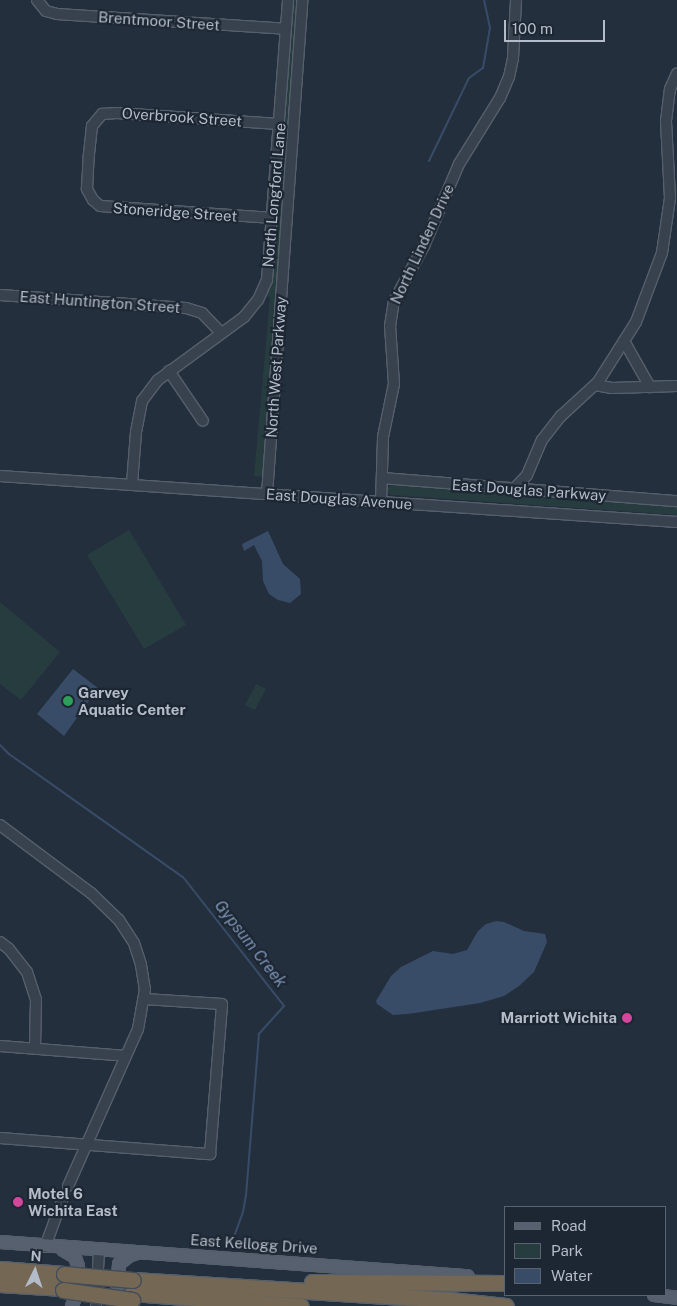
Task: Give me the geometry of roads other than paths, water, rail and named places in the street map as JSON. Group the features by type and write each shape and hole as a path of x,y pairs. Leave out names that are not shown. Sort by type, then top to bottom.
{"highway":[{"path":"0,1268 32,1272 63,1284"},
{"path":"132,1291 155,1281 504,1281"},
{"path":"155,1281 450,1300 506,1306"},
{"path":"0,1284 41,1287 63,1284 301,1306"},
{"path":"132,1291 176,1306"}],"main road":[{"name":"East Kellogg Drive","path":"0,1242 44,1247 504,1281"},
{"path":"58,1248 75,1257 78,1266 76,1295 72,1306"},
{"path":"116,1306 119,1264 129,1256 137,1253"},
{"path":"662,1296 677,1298"}],"street":[{"name":"Brentmoor Street","path":"37,0 46,11 57,14 286,29"},
{"name":"North Longford Lane","path":"132,484 136,432 142,401 158,380 244,316 258,300 267,280 288,0"},
{"name":"North West Parkway","path":"267,494 302,0"},
{"name":"North Linden Drive","path":"381,502 383,437 394,384 390,326 394,302 424,246 459,164 500,98 509,77 513,58 516,0"},
{"path":"514,489 527,475 542,440 560,416 595,384 636,322 662,253 670,198 666,121 670,89 677,73"},
{"name":"Overbrook Street","path":"89,158 92,126 102,114 116,113 279,124"},
{"name":"Stoneridge Street","path":"89,158 87,189 92,200 100,206 273,218"},
{"name":"East Huntington Street","path":"0,295 186,308 202,313 221,333"},
{"path":"624,341 650,387"},
{"path":"169,371 203,421"},
{"path":"595,384 612,388 677,386"},
{"name":"East Douglas Avenue","path":"0,476 677,522"},
{"name":"East Douglas Parkway","path":"382,478 677,501"},
{"path":"0,825 91,893 119,920 134,943 142,965 144,999 138,1029 88,1145 66,1190 44,1247"},
{"path":"0,942 10,949 27,972 36,1000 35,1048"},
{"path":"0,1138 210,1154 222,1004 144,999"},
{"path":"0,1046 126,1056"},
{"path":"96,1306 99,1250"}],"water":[{"path":"268,531 283,564 300,579 301,594 290,603 278,600 269,594 263,581 262,561 254,545 244,551 242,544"},
{"name":"Garvey Aquatic Center","path":"73,669 98,688 64,736 37,714"},
{"path":"496,921 504,922 524,931 545,934 547,942 534,972 519,986 504,996 480,1003 408,1014 393,1015 377,1004 376,1001 391,976 401,967 433,951 453,954 467,950 478,931 486,924"}],"waterway":[{"path":"429,161 469,78 483,68 490,28 484,0"},
{"name":"Gypsum Creek","path":"0,745 9,754 183,877 284,1006 259,1034 246,1195 243,1212 232,1243"}],"place":[{"name":"Garvey Aquatic Center","path":"68,701"},
{"name":"Marriott Wichita","path":"627,1018"},
{"name":"Motel 6 Wichita East","path":"18,1202"}]}
